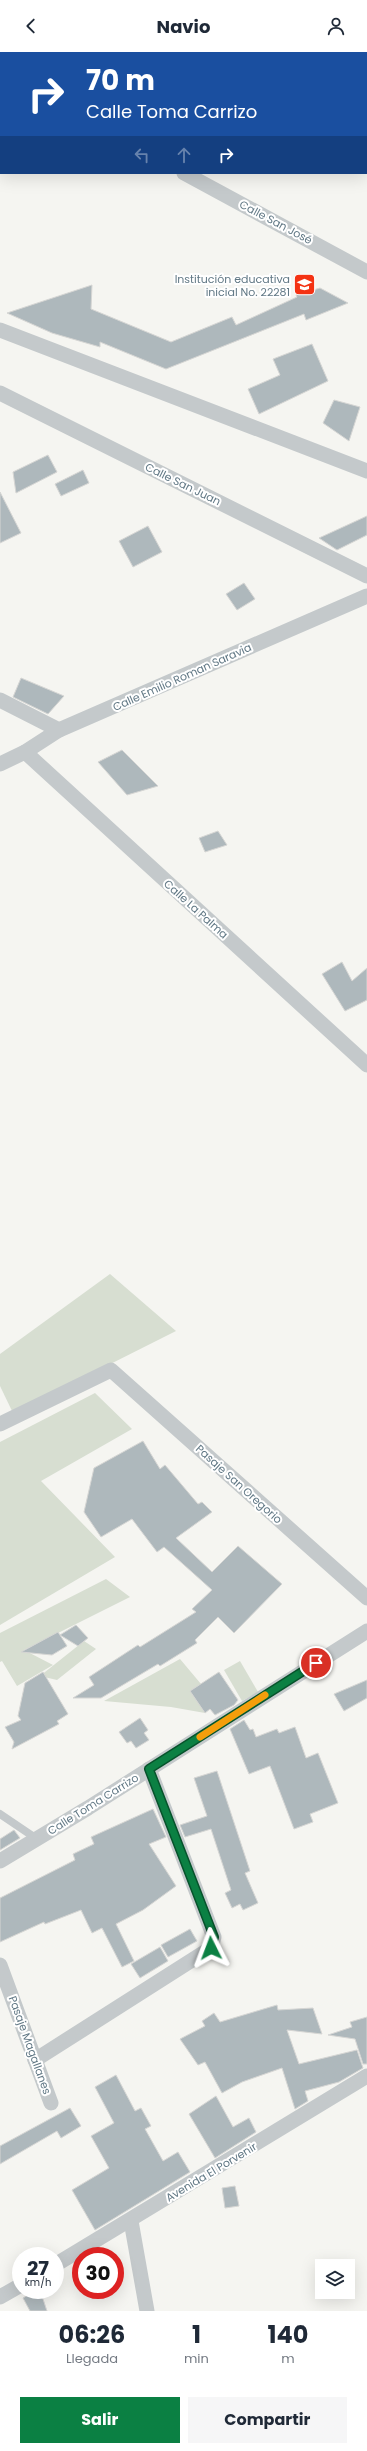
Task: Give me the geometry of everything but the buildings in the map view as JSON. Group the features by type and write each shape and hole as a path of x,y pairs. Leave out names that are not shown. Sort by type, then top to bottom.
{"street":[{"name":"Calle San José","path":"186,174 367,272"},
{"path":"0,330 367,471"},
{"name":"Calle San Juan","path":"0,393 367,576"},
{"path":"0,406 14,400"},
{"name":"Calle Emilio Roman Saravia","path":"0,764 25,752 59,730 367,596"},
{"path":"0,700 59,730"},
{"name":"Calle La Palma","path":"25,752 367,1065"},
{"name":"Pasaje San Oregorio","path":"0,1424 111,1370 367,1598"},
{"name":"Calle Toma Carrizo","path":"0,1861 149,1769 367,1630"},
{"path":"35,2060 211,1948 214,1937 149,1769"},
{"name":"Pasaje Magallanes","path":"0,1965 51,2103"},
{"name":"Avenida El Porvenir","path":"64,2260 131,2221 367,2076"},
{"path":"131,2221 147,2311"},
{"path":"0,2297 12,2290"}],"lane":[{"path":"0,1814 37,1839"}],"shaded area":[{"path":"110,1274 176,1331 13,1413 0,1386 0,1354"},
{"path":"95,1393 132,1429 41,1481 115,1557 0,1625 0,1442"},
{"path":"106,1579 130,1597 24,1650 53,1665 17,1686 2,1661 0,1662 0,1633"},
{"path":"84,1641 96,1649 57,1680 40,1676"},
{"path":"180,1659 201,1684 190,1691 205,1713 171,1707 104,1701"},
{"path":"240,1661 258,1692 242,1701 224,1670"}],"slow traffic":[{"path":"200,1737 265,1695"}],"place":[{"name":"Institución educativa inicial No. 22281","path":"305,285"}],"route":[{"path":"211,1948 214,1937 149,1769 316,1663"}]}
